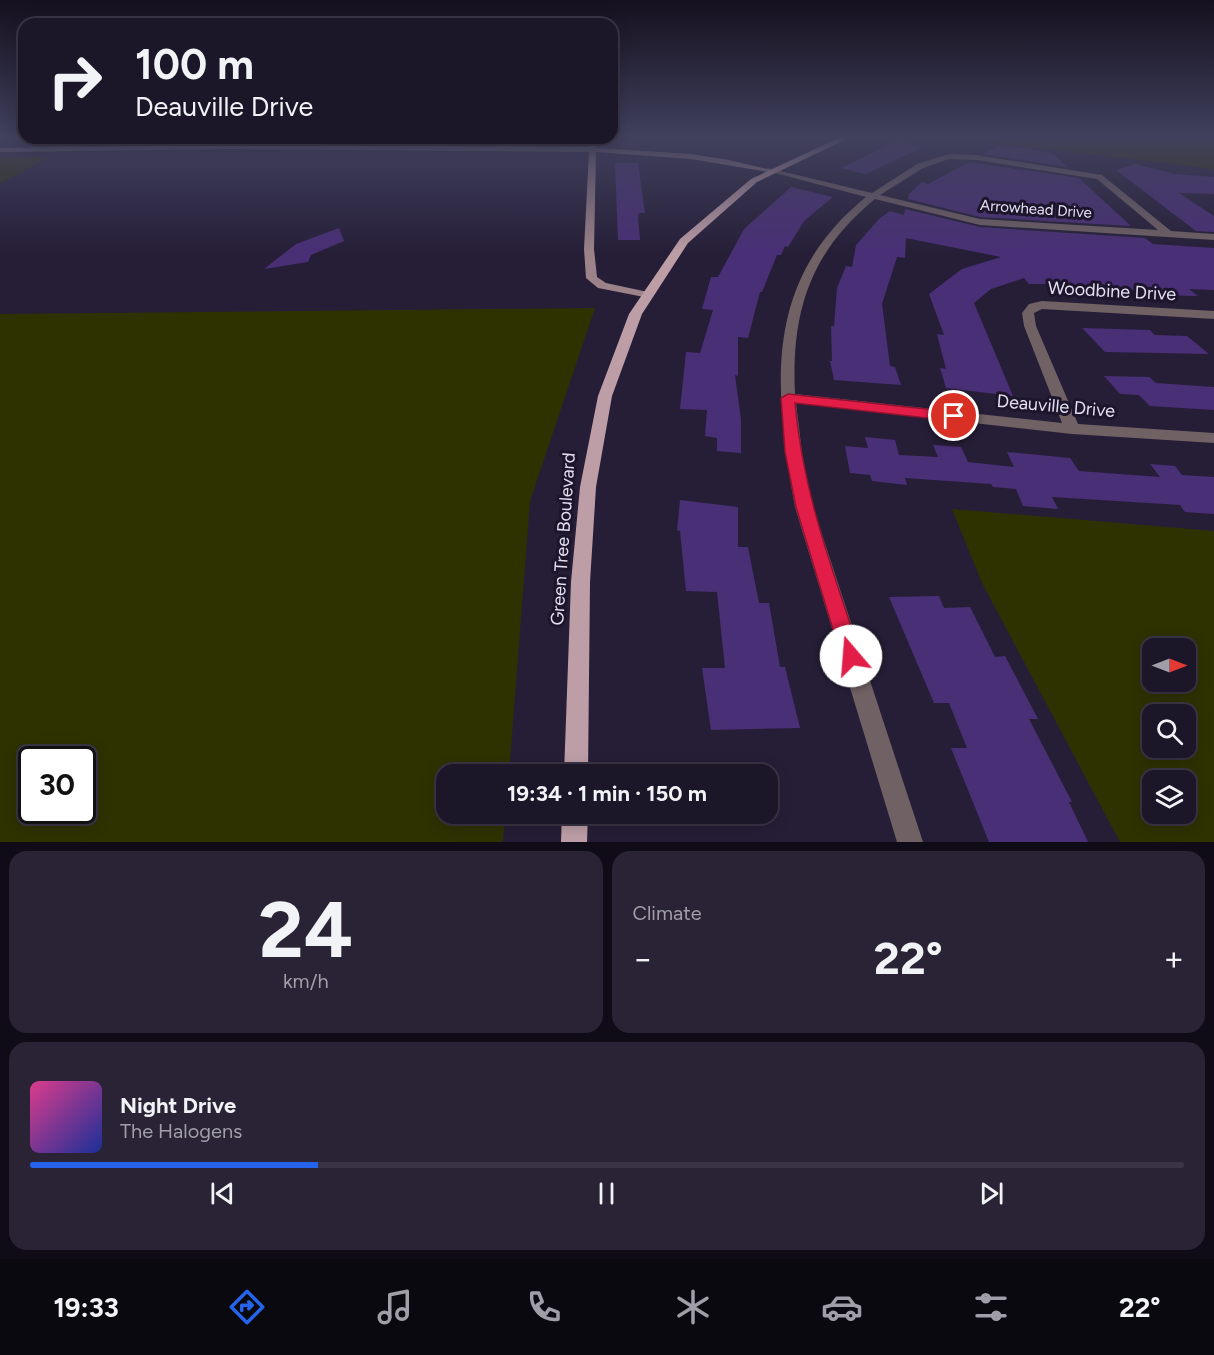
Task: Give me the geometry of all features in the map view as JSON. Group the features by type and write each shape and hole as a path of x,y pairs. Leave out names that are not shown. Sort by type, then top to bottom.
{"main road":[{"path":"592,175 589,249 592,278 602,286 644,294"},
{"name":"Green Tree Boulevard","path":"576,764 582,574 588,482 598,422 611,370 644,294 677,247 712,211 761,175"},
{"path":"574,842 575,824"}],"street":[{"name":"Arrowhead Drive","path":"788,175 980,222 1214,237"},
{"path":"903,175 870,197 835,228 813,259 801,284 791,327 788,398 792,452 804,507 910,842"},
{"path":"1088,175 1099,177 1116,189 1168,234"},
{"name":"Woodbine Drive","path":"1072,429 1030,326 1028,313 1033,307 1042,305 1214,315"},
{"name":"Deauville Drive","path":"788,398 1072,429 1214,438"}],"green space":[{"path":"0,175 15,175 0,183"},
{"path":"595,308 530,501 510,764 436,764 436,824 504,824 503,842 0,842 0,314"},
{"path":"952,509 1214,531 1214,842 1120,842 982,583"}],"building":[{"path":"615,175 640,175 645,213 639,213 638,218 640,240 618,240"},
{"path":"944,175 1060,175 1079,178 1131,226 980,217 908,199 909,194 922,182 928,184"},
{"path":"1123,175 1214,177 1214,194 1179,193 1214,216 1214,232 1196,231"},
{"path":"791,187 833,197 804,221 788,247 785,246 781,255 777,255 762,292 760,292 748,338 738,337 738,376 735,375 741,420 741,453 717,451 717,438 705,436 707,410 680,409 686,352 700,353 713,310 702,309 711,277 718,277 744,229"},
{"path":"905,209 980,227 1145,238 1153,244 1214,248 1214,290 1189,289 1198,296 1154,295 1149,290 1053,290 1047,284 1029,284 1024,278 991,289 974,303 1013,396 946,388 940,368 946,369 937,334 944,335 929,294 962,269 1001,257 906,238 905,258 897,257 882,304 890,366 895,367 901,385 834,380 830,361 832,361 831,326 834,326 837,288 846,266 852,267 856,245 880,218 890,211 904,215"},
{"path":"339,228 344,241 311,255 308,262 264,269 296,244"},
{"path":"1082,328 1150,330 1155,335 1187,336 1209,354 1105,352"},
{"path":"1104,376 1149,377 1156,383 1214,387 1214,410 1150,406 1139,395 1120,394"},
{"path":"865,437 895,440 899,455 938,457 933,445 961,447 968,462 1014,467 1007,452 1070,458 1079,471 1160,477 1150,464 1175,466 1182,475 1214,477 1214,514 1185,512 1180,505 1052,497 1058,509 1023,506 1016,489 993,487 991,484 905,478 907,485 872,481 870,475 850,473 845,446 868,448"},
{"path":"680,500 738,507 738,547 748,547 759,603 769,603 780,667 785,667 800,728 711,730 702,668 725,668 717,592 686,591 680,531 677,530"},
{"path":"939,596 944,608 970,607 995,657 1005,656 1038,719 1029,719 1072,802 1069,802 1088,842 989,842 951,748 967,748 949,703 934,703 889,597"}],"route":[{"path":"851,656 804,507 792,452 788,398 954,416"}]}
